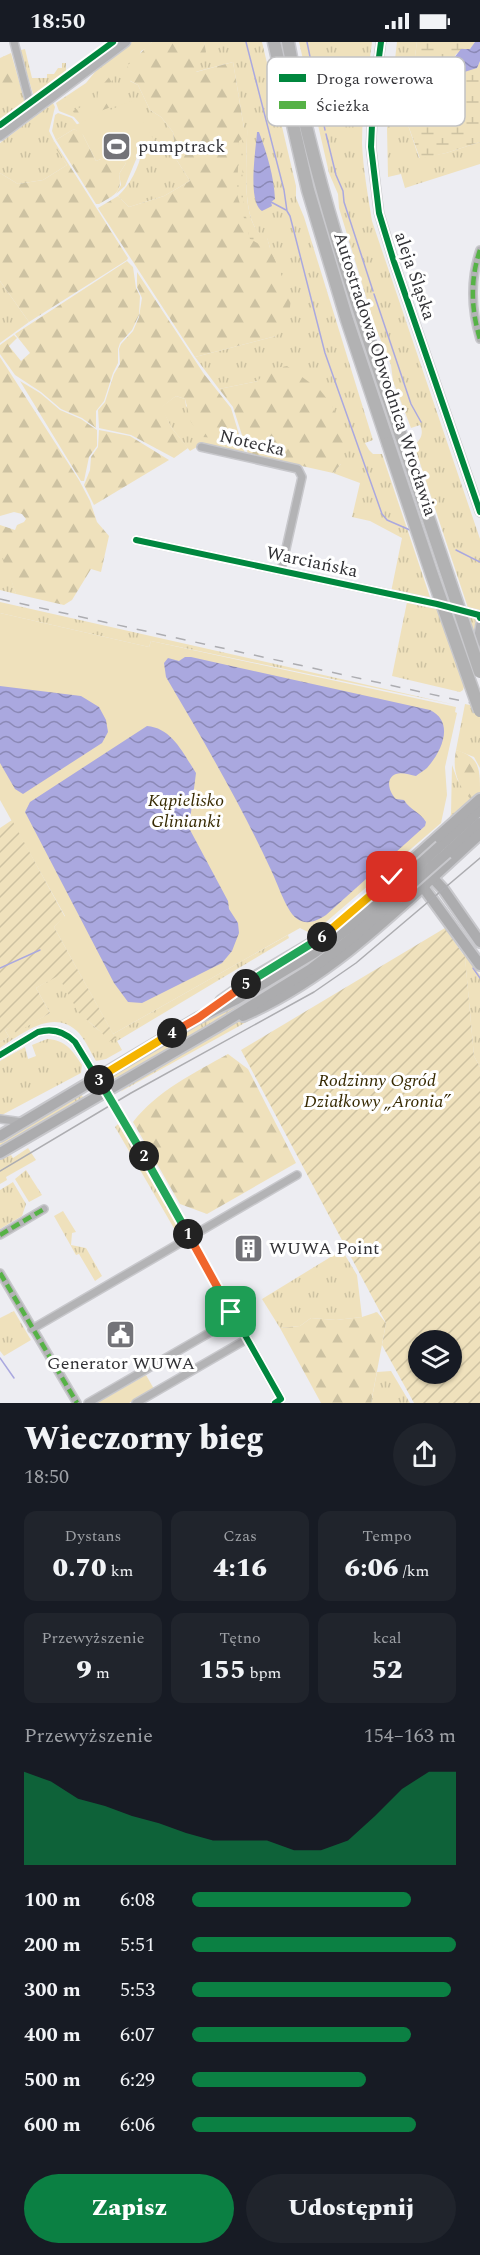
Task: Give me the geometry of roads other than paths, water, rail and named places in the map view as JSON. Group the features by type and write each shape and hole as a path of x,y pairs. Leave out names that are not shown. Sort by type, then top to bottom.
{"highway":[{"name":"Autostradowa Obwodnica Wrocławia","path":"274,42 277,57"},
{"name":"Autostradowa Obwodnica Wrocławia","path":"288,42 291,57"},
{"name":"Autostradowa Obwodnica Wrocławia","path":"293,126 308,190 347,320 435,586 480,711"},
{"name":"Autostradowa Obwodnica Wrocławia","path":"307,126 323,193 360,312 480,672"}],"main road":[{"path":"198,1018 255,977 321,938 480,799"},
{"path":"0,1154 218,1027 333,953 443,849 480,810"},
{"path":"443,849 480,823"},
{"path":"218,1027 266,1007 321,972 352,948 480,834"},
{"path":"410,861 432,877 443,889 480,942"},
{"path":"410,861 415,876 480,965"},
{"path":"443,889 444,867"},
{"path":"0,1136 198,1018 242,996 314,953 394,894"}],"street":[{"path":"14,42 34,111"},
{"path":"0,136 126,42"},
{"name":"aleja Śląska","path":"379,57 381,42"},
{"name":"aleja Śląska","path":"372,126 371,147 379,213 480,512"},
{"path":"480,250 474,269 472,291 473,312 480,339"},
{"name":"Notecka","path":"201,447 298,469 302,473 281,571"},
{"name":"Warciańska","path":"136,540 437,604 479,615 480,618"},
{"path":"480,624 475,644 480,656"},
{"path":"0,1055 38,1032 51,1030 62,1032 75,1042 106,1091 247,1339 278,1401"},
{"path":"0,1119 22,1122"},
{"path":"32,1329 297,1175"},
{"path":"0,1235 44,1209"},
{"path":"0,1273 77,1403"},
{"path":"88,1403 235,1318"},
{"path":"136,1403 247,1339"}],"water":[{"path":"475,42 480,42 480,61 477,68 465,72 465,57 455,57 461,49 470,49"},
{"path":"257,132 259,132 270,165 275,199 271,202 272,206 262,211 257,205 254,186"},
{"path":"185,657 430,710 438,715 442,722 444,737 427,768 416,776 396,774 392,776 389,783 390,790 396,799 404,800 426,822 425,826 319,919 308,922 292,914 234,796 166,677 164,663 168,658 179,661"},
{"path":"0,686 81,696 99,707 106,720 108,732 102,743 23,794 15,789 0,763"},
{"path":"147,726 170,736 196,773 189,828 228,901 229,909 238,923 239,933 232,951 222,963 142,1003 128,1002 114,983 25,812 30,802"}],"waterway":[{"path":"246,42 267,124"},
{"path":"307,42 310,57"},
{"path":"268,126 287,211 325,353 382,514 387,520 410,530"},
{"path":"324,126 325,130"},
{"path":"326,134 336,175 343,191 344,202 373,291"},
{"path":"271,202 286,210"},
{"path":"374,294 411,404 421,422"},
{"path":"456,550 480,562"},
{"path":"0,968 40,950"},
{"path":"473,968 480,978"},
{"path":"0,1358 14,1378"}],"tram line":[{"path":"0,1171 131,1093 314,992 356,963 480,858"}],"railway":[{"path":"0,599 480,705"}],"place":[{"name":"pumptrack","path":"117,146"},
{"name":"WUWA Point","path":"248,1248"},
{"name":"Generator WUWA","path":"121,1334"}],"park label":[{"name":"Kąpielisko Glinianki","path":"186,810"},
{"name":"Rodzinny Ogród Działkowy „Aronia”","path":"377,1090"}]}
